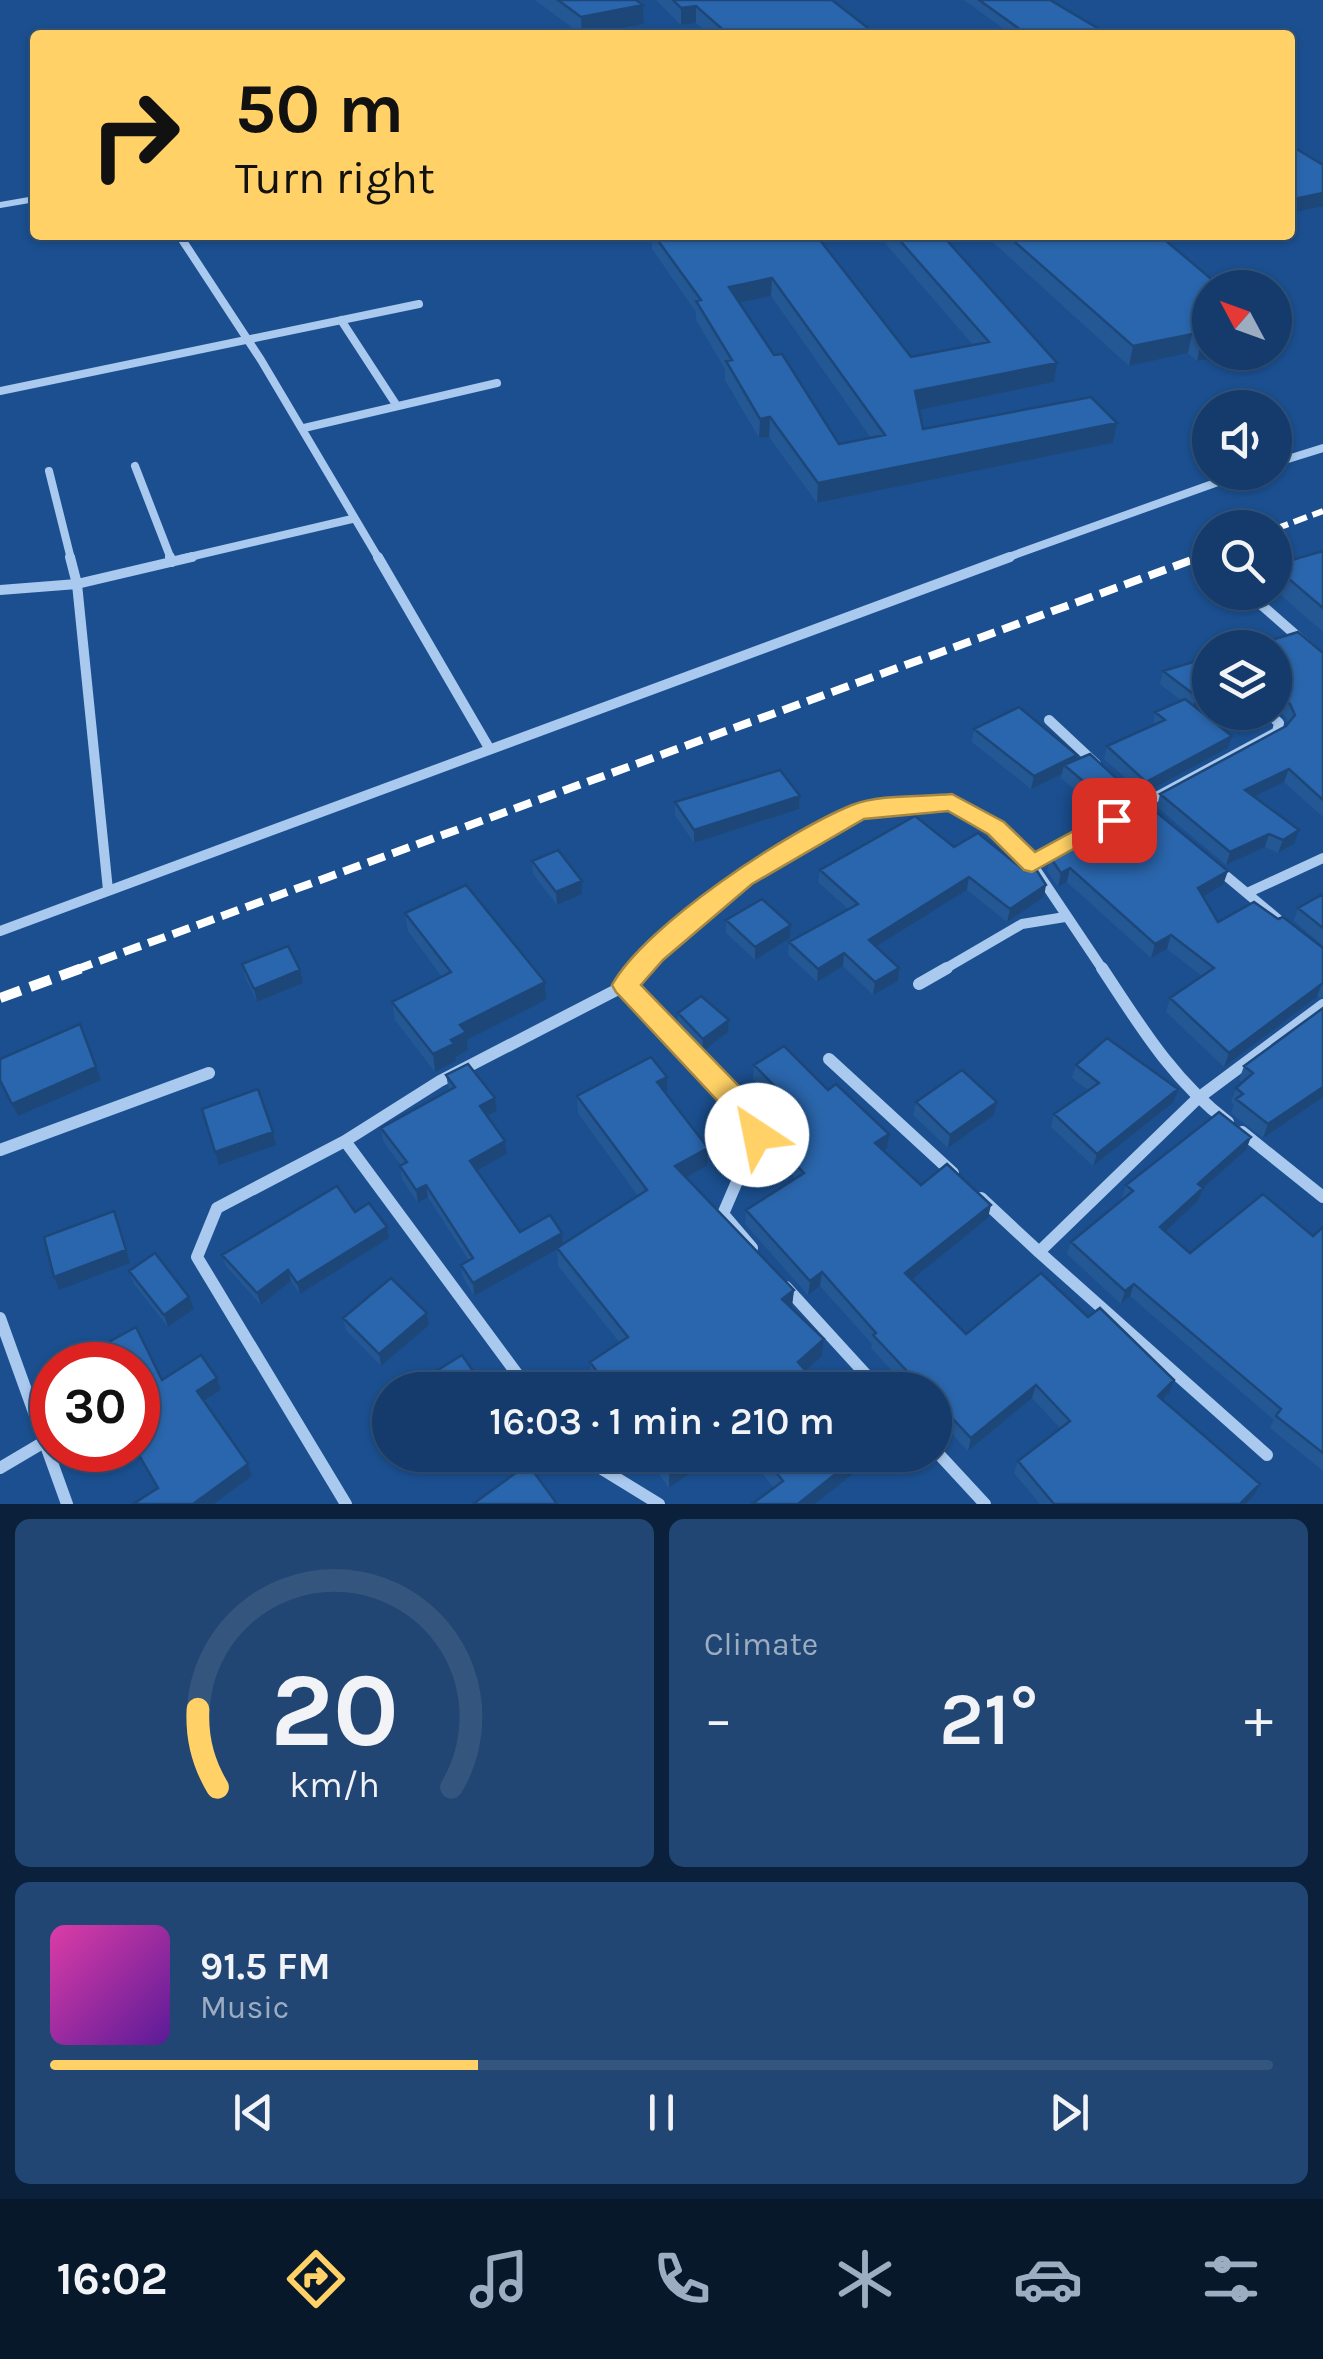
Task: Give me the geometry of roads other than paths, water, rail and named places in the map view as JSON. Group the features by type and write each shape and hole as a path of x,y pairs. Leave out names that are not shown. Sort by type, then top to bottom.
{"street":[{"path":"0,205 30,200"},
{"path":"182,240 251,338 352,519 489,748"},
{"path":"0,390 419,304"},
{"path":"341,320 397,406"},
{"path":"304,428 496,383"},
{"path":"1292,458 1323,448"},
{"path":"135,466 172,562"},
{"path":"48,472 77,584 108,890"},
{"path":"0,931 1197,490"},
{"path":"0,590 77,584 352,519"},
{"path":"1267,610 1323,659"},
{"path":"1292,636 1296,635"},
{"path":"1050,720 1102,769"},
{"path":"1032,864 1140,806 1201,766 1278,730"},
{"path":"1114,781 1156,818"},
{"path":"346,1504 197,1257 217,1208 345,1141 440,1080 626,985 654,953 743,878 859,811 952,802 996,828 1032,864 1197,1099 1323,1197"},
{"path":"1201,855 1298,936"},
{"path":"1247,893 1323,858"},
{"path":"920,984 1022,924 1065,916"},
{"path":"626,985 753,1120 757,1135 723,1214 759,1256"},
{"path":"1039,1252 1197,1099 1323,1005"},
{"path":"829,1059 1267,1454"},
{"path":"0,1150 209,1073"},
{"path":"345,1141 516,1372"},
{"path":"771,1270 864,1372"},
{"path":"0,1318 30,1403"},
{"path":"0,1468 30,1450"},
{"path":"952,1469 984,1504"},
{"path":"55,1472 67,1504"},
{"path":"607,1472 659,1504"}],"railway":[{"path":"1292,523 1323,511"},
{"path":"75,970 1192,560"},
{"path":"0,998 82,968"}]}
